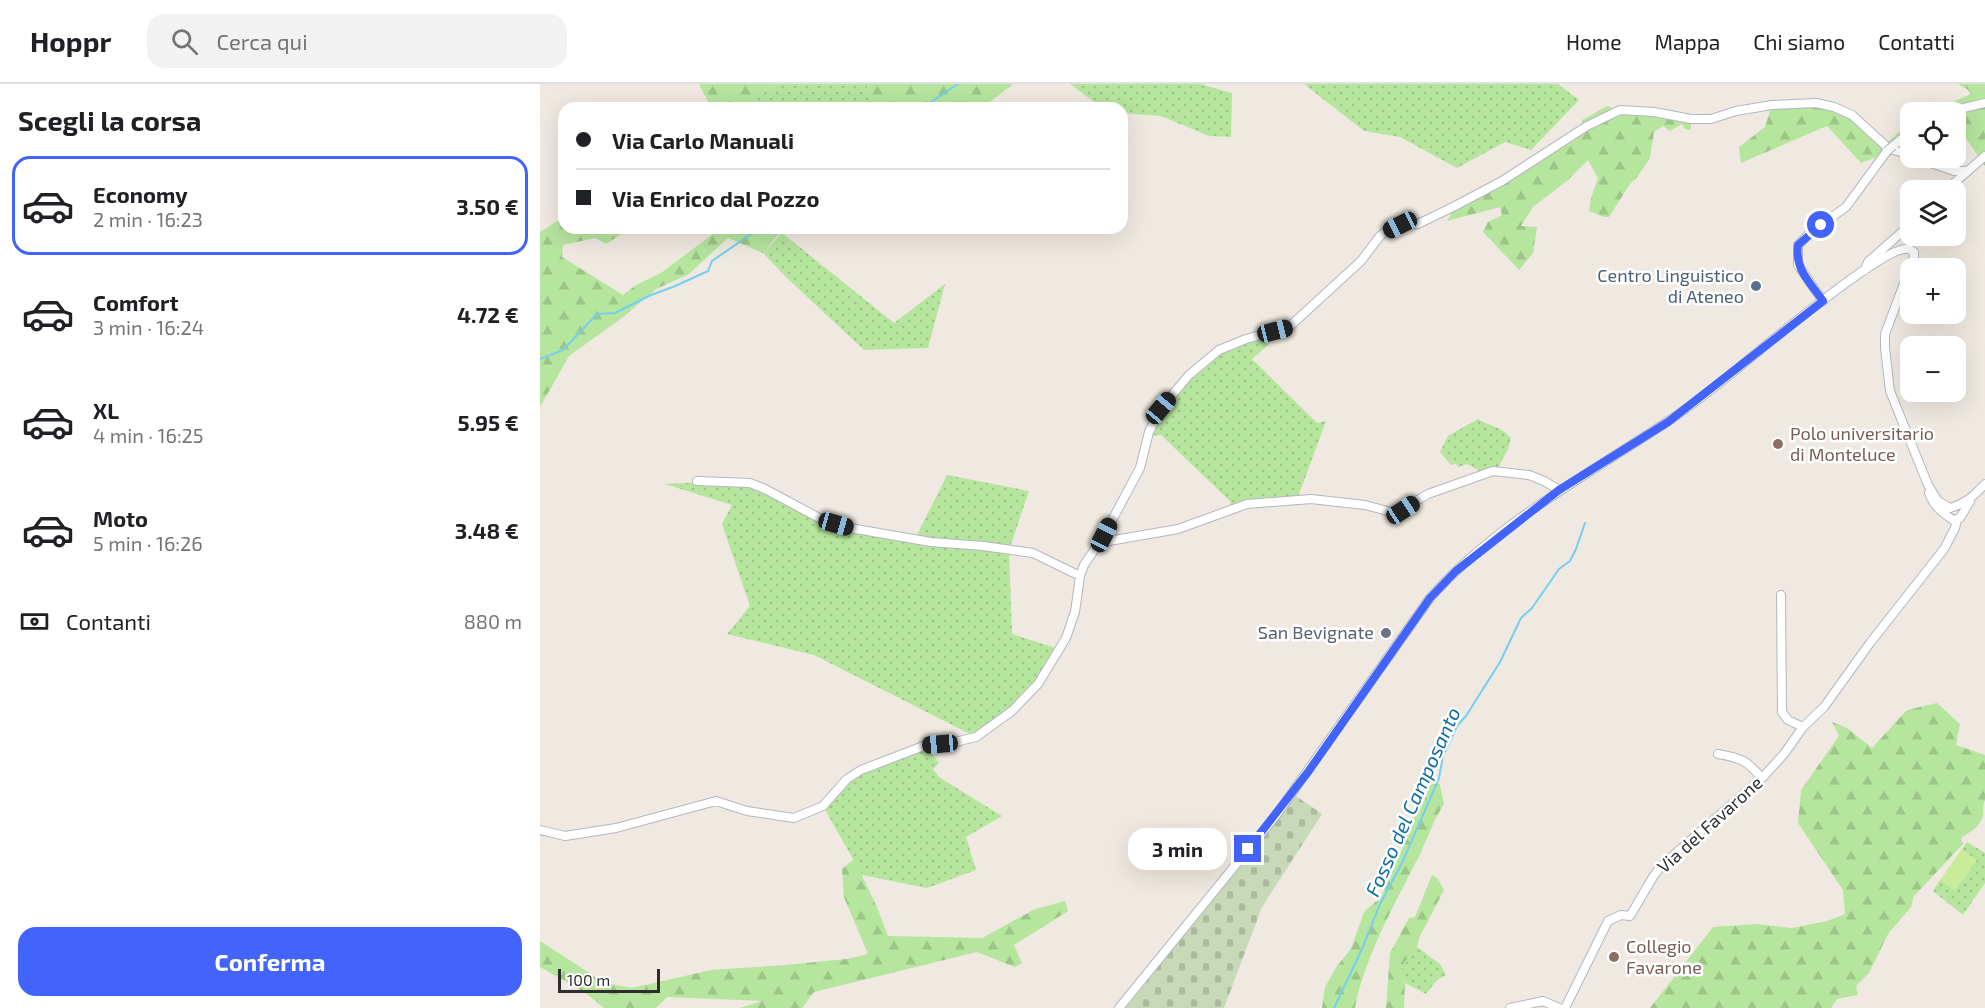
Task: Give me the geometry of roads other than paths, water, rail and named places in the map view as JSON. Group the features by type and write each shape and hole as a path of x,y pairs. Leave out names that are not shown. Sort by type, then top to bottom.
{"street":[{"path":"540,831 565,836 616,828 716,801 747,812 794,818 823,806 847,779 861,770 926,745 976,737 1012,711 1038,684 1066,638 1075,612 1080,576 1084,565 1103,537 1140,468 1149,432 1161,408 1189,375 1219,350 1246,339 1289,327 1361,261 1380,236 1400,225 1418,224 1455,206 1502,181 1587,126 1620,110 1654,112 1691,119 1712,119 1736,111 1772,105 1816,103 1834,107 1852,115 1890,148 1900,151"},
{"path":"1966,108 1985,103"},
{"path":"1823,301 1798,265 1798,245 1811,232 1846,207 1890,148 1900,140"},
{"path":"1957,180 1985,156"},
{"path":"1945,168 1966,171"},
{"path":"1865,270 1868,262 1900,234"},
{"path":"1119,1008 1277,814 1430,598 1468,560 1559,490 1668,422 1865,270 1898,249 1904,248 1914,252 1911,266 1885,334 1890,391 1934,504 1941,513 1953,520 1959,517 1961,510 1938,501 1928,485"},
{"path":"1095,549 1109,541 1178,530 1247,504 1311,499 1365,505 1395,513 1428,494 1493,471 1528,475 1559,490"},
{"path":"697,482 750,483 823,520 850,528 931,542 1033,553 1080,576"},
{"path":"1948,517 1948,512 1973,497 1985,484"},
{"name":"Via del Favarone","path":"1565,1008 1608,921 1621,915 1630,916 1661,867 1762,778 1784,754 1803,727 1824,707 1870,643 1944,549 1959,517 1973,497"},
{"path":"1781,595 1782,712 1788,720 1803,727"},
{"path":"1718,754 1732,756 1749,763 1762,778"},
{"path":"1510,1008 1543,1001 1559,1008"}],"waterway":[{"path":"931,102 958,84"},
{"path":"540,359 563,350 597,314 615,313 708,271 712,261 751,234"},
{"name":"Fosso del Camposanto","path":"1334,1008 1380,904 1416,831 1439,778 1443,756 1457,726 1466,716 1500,662 1521,618 1532,608 1559,569 1570,561 1585,523"}],"place":[{"name":"Centro Linguistico di Ateneo","path":"1756,286"},
{"name":"Polo universitario di Monteluce","path":"1778,444"},
{"name":"San Bevignate","path":"1386,633"},
{"name":"Collegio Favarone","path":"1614,957"}]}
